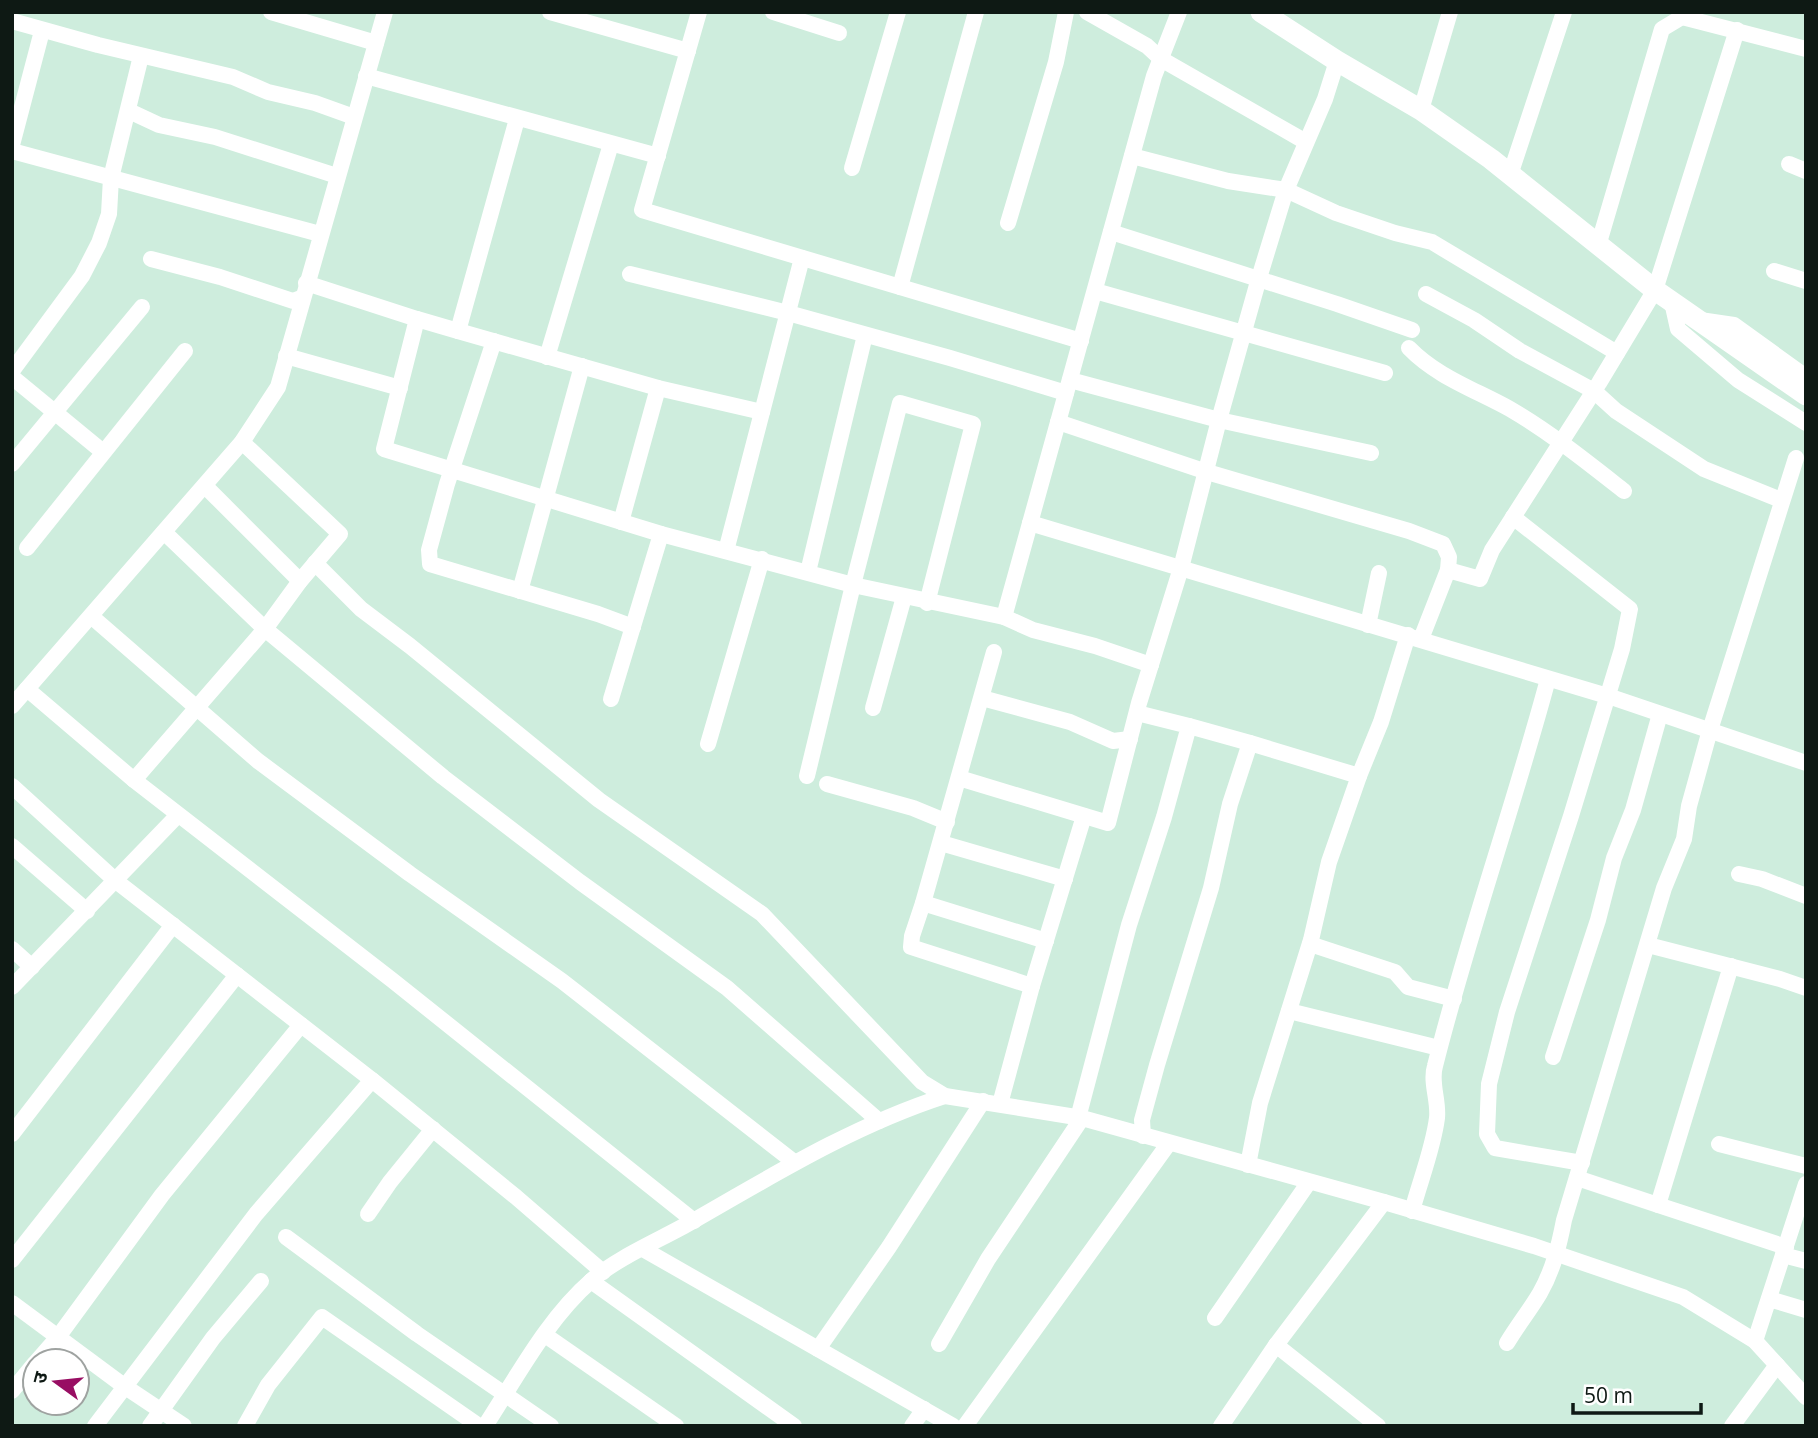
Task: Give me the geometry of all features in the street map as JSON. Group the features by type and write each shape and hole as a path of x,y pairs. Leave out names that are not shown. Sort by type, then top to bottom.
{"main road":[{"path":"1261,12 1421,110 1510,175 1663,296 1806,395"}],"street":[{"path":"271,12 376,43"},
{"path":"12,706 242,442 278,387 385,12"},
{"path":"550,12 688,51"},
{"path":"699,12 642,210 1081,341"},
{"path":"774,12 839,33"},
{"path":"852,168 898,12"},
{"path":"900,287 976,12"},
{"path":"1008,223 1056,62 1066,12"},
{"path":"1087,12 1147,46 1161,59 1306,142"},
{"path":"1004,617 1154,76 1179,12"},
{"path":"1421,110 1450,12"},
{"path":"1510,175 1564,12"},
{"path":"1598,246 1662,29 1682,18 1806,48"},
{"path":"12,20 42,31 233,77 268,92 315,103 354,117"},
{"path":"1448,570 1480,579 1492,550 1617,353 1663,296 1737,30"},
{"path":"12,145 42,31"},
{"path":"12,371 82,276 99,243 109,214 111,178 141,56"},
{"path":"959,778 1108,823 1137,713 1181,568 1259,278 1286,190 1337,61"},
{"path":"366,76 658,156"},
{"path":"129,111 159,125 215,137 337,176"},
{"path":"458,331 517,119"},
{"path":"547,357 611,144"},
{"path":"12,151 320,234"},
{"path":"1132,156 1228,181 1286,190 1336,213 1432,242 1617,353"},
{"path":"1788,164 1806,171"},
{"path":"1111,232 1412,330"},
{"path":"726,551 802,258"},
{"path":"151,259 220,277 293,301 304,290"},
{"path":"1774,271 1806,281"},
{"path":"630,274 1068,387 1371,453"},
{"path":"304,290 417,319 657,388 762,412"},
{"path":"1095,291 1385,373"},
{"path":"1426,294 1474,320 1520,352 1594,391 1616,411 1703,469 1781,499"},
{"path":"1663,296 1678,329 1738,380 1806,424"},
{"path":"12,464 142,307"},
{"path":"417,319 384,449 661,534 927,603 1004,617 1033,630 1096,646 1151,665"},
{"path":"1697,319 1734,325 1806,377"},
{"path":"808,572 865,335"},
{"path":"494,341 447,484 429,550 430,564 633,627"},
{"path":"1409,348 1420,360 1461,386 1509,408 1562,441 1624,491"},
{"path":"27,548 185,351"},
{"path":"286,356 400,388"},
{"path":"520,591 582,366"},
{"path":"12,377 103,452"},
{"path":"621,522 657,388"},
{"path":"807,776 900,403 973,424 927,603"},
{"path":"1058,422 1207,472 1409,531 1443,544 1449,556 1448,570 1415,637 1359,776 1329,862 1310,944 1260,1103 1248,1165"},
{"path":"134,780 265,629 300,580 340,534 242,442"},
{"path":"1507,1343 1539,1293 1557,1254 1579,1170 1664,888 1684,839 1689,806 1710,730 1796,458"},
{"path":"205,486 300,580"},
{"path":"1513,517 1630,608 1622,649 1510,1002 1489,1084 1487,1134 1495,1148 1579,1170 1658,1205 1806,1261"},
{"path":"1030,523 1607,696 1806,763"},
{"path":"164,531 265,629 443,778 580,882 727,988 879,1121"},
{"path":"611,699 661,534"},
{"path":"708,744 762,559"},
{"path":"315,563 361,609 599,800 762,914 922,1082 945,1096 1080,1118 1412,1210 1557,1254 1683,1297 1755,1341 1806,1397"},
{"path":"1368,625 1379,573"},
{"path":"873,708 904,597"},
{"path":"91,615 258,761 410,874 562,981 794,1162"},
{"path":"994,652 911,947 1032,986"},
{"path":"1412,1210 1437,1117 1433,1070 1467,944 1516,796 1548,679"},
{"path":"27,690 134,780 392,980 694,1221"},
{"path":"982,698 1070,722 1113,741 1130,739"},
{"path":"1137,713 1359,776"},
{"path":"1553,1057 1598,920 1615,858 1633,810 1660,714"},
{"path":"939,1344 988,1259 1080,1118 1129,925 1164,817 1189,726"},
{"path":"1143,1136 1142,1119 1211,888 1230,804 1250,743"},
{"path":"827,784 913,808 947,822"},
{"path":"12,786 116,881 433,1129 597,1276 794,1426"},
{"path":"12,988 178,815"},
{"path":"1000,1104 1032,986 1084,816"},
{"path":"941,843 1065,879"},
{"path":"12,846 87,911"},
{"path":"1739,874 1762,879 1806,896"},
{"path":"923,903 1046,941"},
{"path":"12,1135 173,925"},
{"path":"1310,944 1395,972 1408,987 1454,999"},
{"path":"1648,945 1806,988"},
{"path":"12,949 32,967"},
{"path":"1658,1205 1731,966"},
{"path":"12,1260 237,975"},
{"path":"1289,1011 1439,1048"},
{"path":"49,1347 162,1195 301,1025"},
{"path":"95,1426 256,1214 372,1080"},
{"path":"485,1426 545,1335 570,1303 597,1276 794,1162 899,1111 945,1096"},
{"path":"818,1349 889,1247 983,1101"},
{"path":"368,1214 433,1129"},
{"path":"965,1426 1169,1143"},
{"path":"1719,1144 1806,1166"},
{"path":"1215,1318 1309,1182"},
{"path":"1755,1341 1784,1251 1803,1204 1806,1184"},
{"path":"1221,1426 1276,1345 1384,1202"},
{"path":"286,1237 406,1326 551,1426"},
{"path":"643,1249 953,1426"},
{"path":"150,1426 214,1338 261,1281"},
{"path":"1769,1299 1806,1310"},
{"path":"12,1303 124,1386 184,1426"},
{"path":"244,1426 268,1385 322,1317 479,1426"},
{"path":"545,1335 676,1426"},
{"path":"1276,1345 1378,1426"},
{"path":"1732,1426 1777,1365"},
{"path":"912,1426 924,1409"}]}
